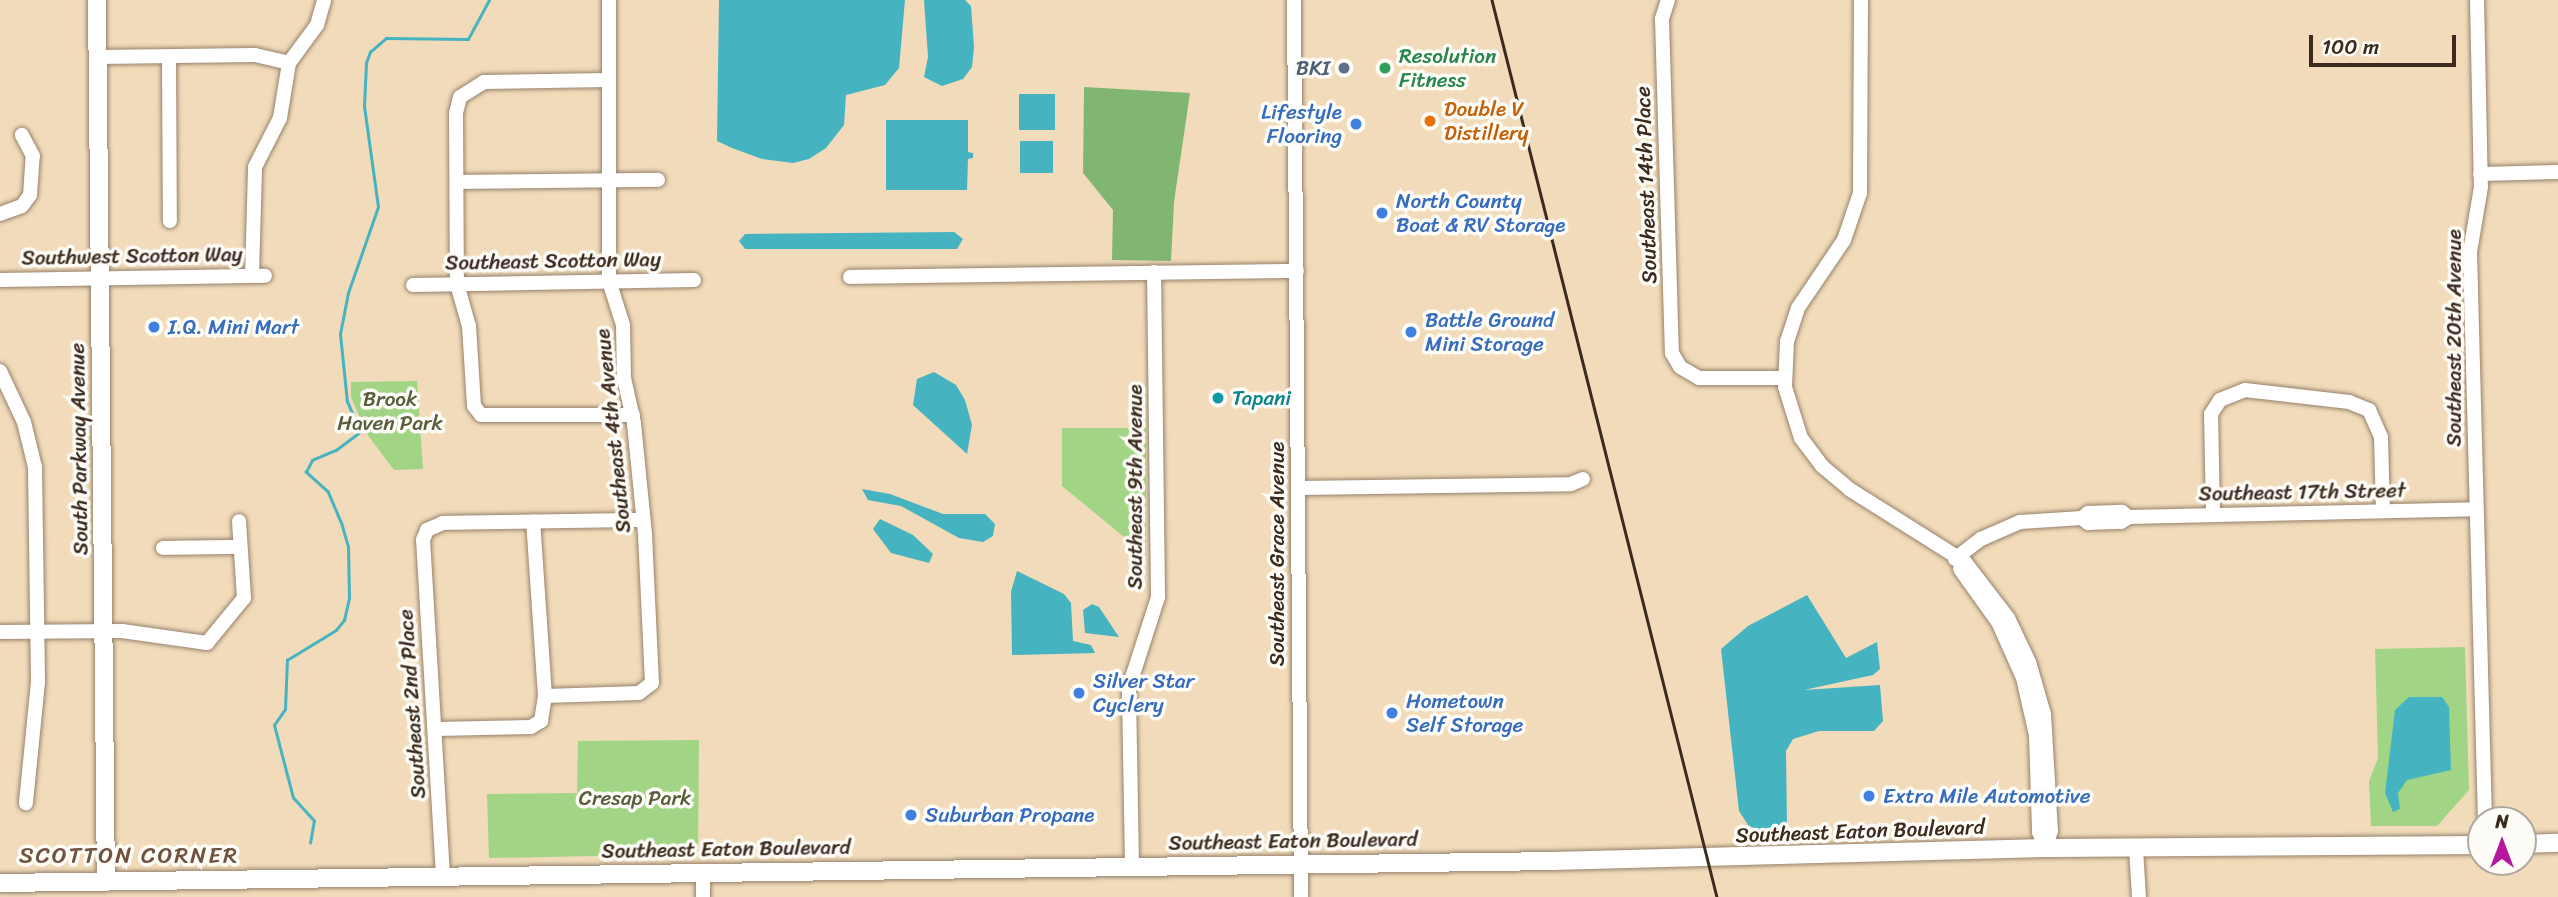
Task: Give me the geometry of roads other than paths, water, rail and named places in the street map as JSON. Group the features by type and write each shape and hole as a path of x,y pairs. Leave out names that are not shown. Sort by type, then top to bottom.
{"main road":[{"name":"South Parkway Avenue","path":"97,0 106,889"},
{"path":"2537,844 2558,844"},
{"name":"Southeast Eaton Boulevard","path":"0,883 106,889 443,876 2045,848 2467,845"}],"street":[{"path":"97,57 255,55 289,63 317,25 324,0"},
{"name":"Southeast 4th Avenue","path":"545,696 639,694 648,689 653,672 633,415 624,378 623,325 609,281 609,0"},
{"name":"Southeast Grace Avenue","path":"1294,0 1301,897"},
{"name":"Southeast 14th Place","path":"1668,0 1662,19 1671,344 1680,368 1703,379 1784,378"},
{"path":"1861,0 1860,193 1844,240 1798,308 1787,341 1784,378 1796,426 1822,466 1971,568 2001,607 2034,675 2048,743 2051,831 2045,848"},
{"name":"Southeast 20th Avenue","path":"2477,0 2480,174 2470,252 2485,806"},
{"path":"169,56 170,221"},
{"name":"Southwest Scotton Way","path":"0,280 259,276 255,167 280,118 289,63"},
{"path":"608,80 484,82 460,97 456,113 457,284 469,326 474,406 481,415 633,415"},
{"path":"0,214 22,206 30,195 33,156 22,135"},
{"path":"2480,174 2558,172"},
{"path":"457,182 658,180"},
{"path":"850,277 1297,271"},
{"name":"Southeast 9th Avenue","path":"1132,865 1129,687 1158,597 1154,272"},
{"name":"Southeast Scotton Way","path":"414,285 694,279"},
{"path":"0,371 20,400 35,467 38,631 26,803"},
{"path":"2213,515 2210,421 2220,400 2237,391 2276,391 2359,405 2373,415 2381,438 2383,510"},
{"path":"1298,488 1571,484 1583,479"},
{"name":"Southeast 17th Street","path":"1955,559 2006,527 2040,519 2081,518 2088,523 2121,522 2129,517 2476,509"},
{"path":"0,632 104,630 207,643 244,597 239,520"},
{"path":"435,729 531,727 541,721 545,696 533,521 643,520"},
{"name":"Southeast 2nd Place","path":"443,876 422,540 427,530 443,523 533,521"},
{"path":"163,548 239,547"},
{"path":"2136,849 2139,897"},
{"path":"703,872 703,897"}],"water":[{"path":"719,0 905,0 899,68 885,85 846,95 844,125 826,148 809,159 793,163 762,159 732,148 717,141"},
{"path":"924,0 965,0 971,6 974,47 972,67 963,79 942,86 924,77 928,57"},
{"path":"1019,94 1055,94 1055,130 1019,130"},
{"path":"886,120 968,120 968,152 973,153 973,158 968,159 967,190 886,190"},
{"path":"1020,141 1053,141 1053,173 1020,173"},
{"path":"954,232 963,239 957,249 745,249 739,241 745,234"},
{"path":"934,372 956,385 965,400 972,425 967,454 913,405 917,379"},
{"path":"862,489 890,494 943,514 985,514 995,524 993,536 983,542 959,538 901,506 868,500"},
{"path":"880,519 913,535 933,554 929,563 891,553 873,529"},
{"path":"1017,571 1064,594 1071,603 1073,641 1091,645 1095,653 1012,655 1011,592"},
{"path":"1807,595 1846,658 1877,642 1880,669 1873,675 1804,690 1880,685 1883,721 1874,731 1819,731 1793,739 1786,751 1787,825 1778,835 1764,834 1748,825 1739,811 1721,649 1748,626"},
{"path":"1092,604 1099,607 1119,637 1085,633 1083,610"},
{"path":"2409,697 2442,697 2449,707 2451,770 2407,780 2398,793 2400,809 2393,812 2385,793 2395,710"}],"waterway":[{"path":"310,843 314,821 293,798 274,725 285,709 287,660 336,630 344,620 349,598 348,547 341,523 328,492 306,472 312,460 336,450 360,432 347,402 340,334 348,293 378,207 364,106 366,63 370,52 386,38 468,39 489,0"}],"railway":[{"path":"1492,0 1717,897"}],"place":[{"name":"BKI","path":"1344,68"},
{"name":"Resolution Fitness","path":"1385,68"},
{"name":"Double V Distillery","path":"1430,121"},
{"name":"Lifestyle Flooring","path":"1356,124"},
{"name":"North County Boat & RV Storage","path":"1382,213"},
{"name":"I.Q. Mini Mart","path":"154,327"},
{"name":"Battle Ground Mini Storage","path":"1411,332"},
{"name":"Tapani","path":"1218,398"},
{"name":"Silver Star Cyclery","path":"1079,693"},
{"name":"Hometown Self Storage","path":"1392,713"},
{"name":"Extra Mile Automotive","path":"1869,796"},
{"name":"Suburban Propane","path":"911,815"}],"district":[{"name":"SCOTTON CORNER","path":"129,856"}],"park label":[{"name":"Brook Haven Park","path":"390,411"},
{"name":"Cresap Park","path":"635,798"}]}
